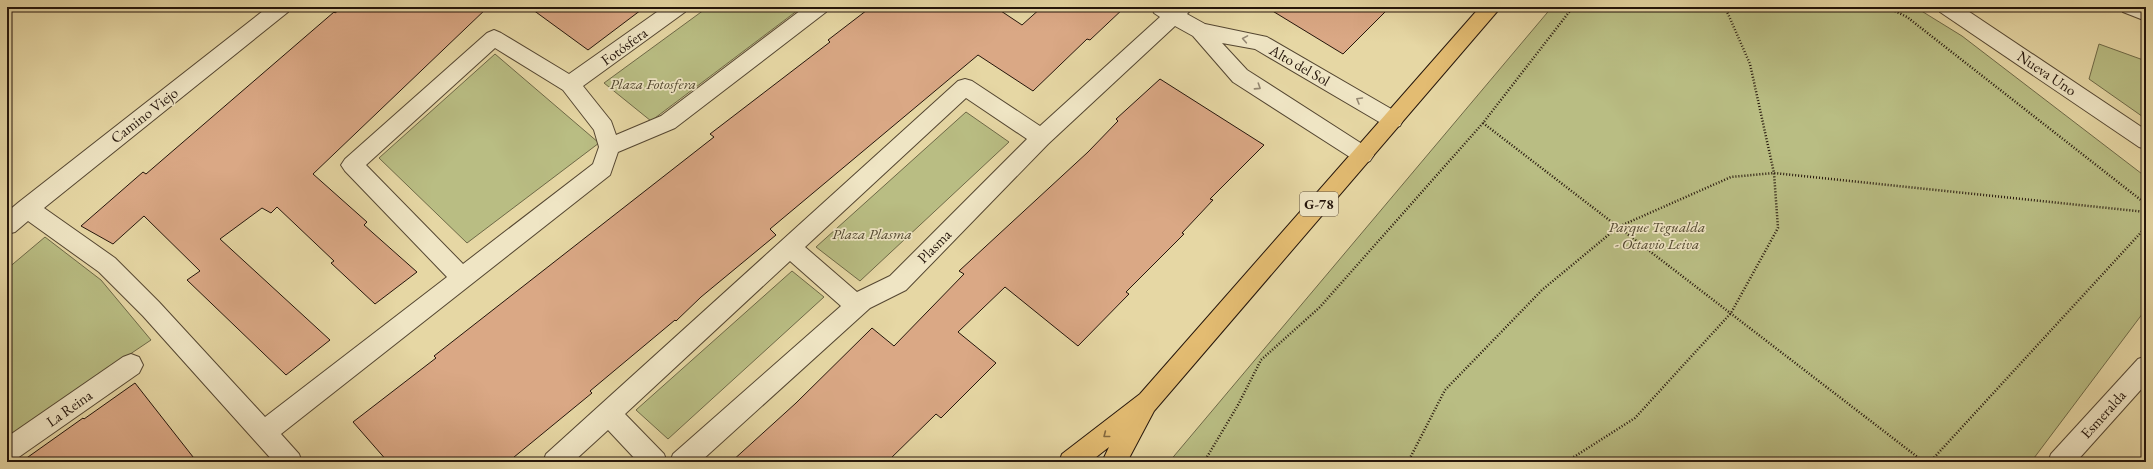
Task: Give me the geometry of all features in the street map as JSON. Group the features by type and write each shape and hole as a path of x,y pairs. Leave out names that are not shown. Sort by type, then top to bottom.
{"main road":[{"name":"G-78","path":"1071,462 1148,402 1491,7"},
{"name":"G-78","path":"1114,462 1148,402"}],"street":[{"name":"Camino Viejo","path":"7,225 281,7"},
{"name":"Fotósfera","path":"570,84 678,7"},
{"path":"609,147 668,122 819,7"},
{"name":"Nueva Uno","path":"1947,7 2146,141"},
{"path":"2130,7 2146,14"},
{"name":"Alto del Sol","path":"1172,10 1200,31 1240,76 1362,155"},
{"name":"Plasma","path":"682,462 862,301 898,283 1041,138 1172,10"},
{"name":"Alto del Sol","path":"1200,31 1260,42 1393,120"},
{"path":"264,433 463,279 602,169 609,147 604,127 570,84 494,38 352,165 463,279"},
{"path":"554,462 965,87 1041,138"},
{"path":"27,208 107,265 151,309 290,462"},
{"path":"790,247 857,306"},
{"name":"La Reina","path":"7,451 131,365"},
{"name":"Esmeralda","path":"2060,462 2146,367"},
{"path":"608,413 655,462"}],"path":[{"path":"1204,462 1238,405 1261,360 1320,307 1484,123 1572,7"},
{"path":"1566,462 1635,418 1731,313 1778,228 1774,173 1750,64 1725,7"},
{"path":"1887,7 1907,17 2146,204"},
{"path":"1484,123 1924,462"},
{"path":"1408,462 1445,390 1542,290 1618,227 1731,177 1774,173 2146,212"},
{"path":"1930,462 2146,227"}],"green space":[{"name":"Plaza Fotosfera","path":"708,7 802,7 651,121 604,83"},
{"name":"Parque Tegualda - Octavio Leiva","path":"1552,7 1915,7 1962,36 2146,177 2146,309 2031,462 1169,462"},
{"path":"2099,44 2146,61 2146,119 2089,79"},
{"path":"495,54 599,143 467,243 379,158"},
{"name":"Plaza Plasma","path":"966,112 1009,142 860,281 816,247"},
{"path":"45,237 101,280 151,340 7,437 7,269"},
{"path":"792,271 824,297 668,439 636,410"}],"building":[{"path":"343,7 488,7 313,174 367,222 364,225 417,272 375,304 331,263 334,261 277,207 271,213 262,208 220,239 330,340 286,375 187,280 200,271 144,216 113,244 81,226 143,172 146,174 334,12 335,13"},
{"path":"529,7 645,7 588,50"},
{"path":"871,7 995,7 1022,25 1042,7 1125,7 1090,40 1087,39 1033,91 978,55 770,229 776,235 701,297 676,321 675,320 590,391 592,393 508,462 388,462 353,422 436,358 434,356 714,137 710,134 830,42 828,40"},
{"path":"1266,7 1390,7 1343,54"},
{"path":"1160,79 1264,145 1210,199 1213,200 1182,233 1184,234 1126,292 1129,294 1078,346 1005,287 958,332 996,363 941,418 936,414 887,462 731,462 796,403 872,328 894,346 964,274 959,271 1088,152 1118,121 1116,119"},
{"path":"135,383 197,462 21,462 83,418 84,419"}]}
